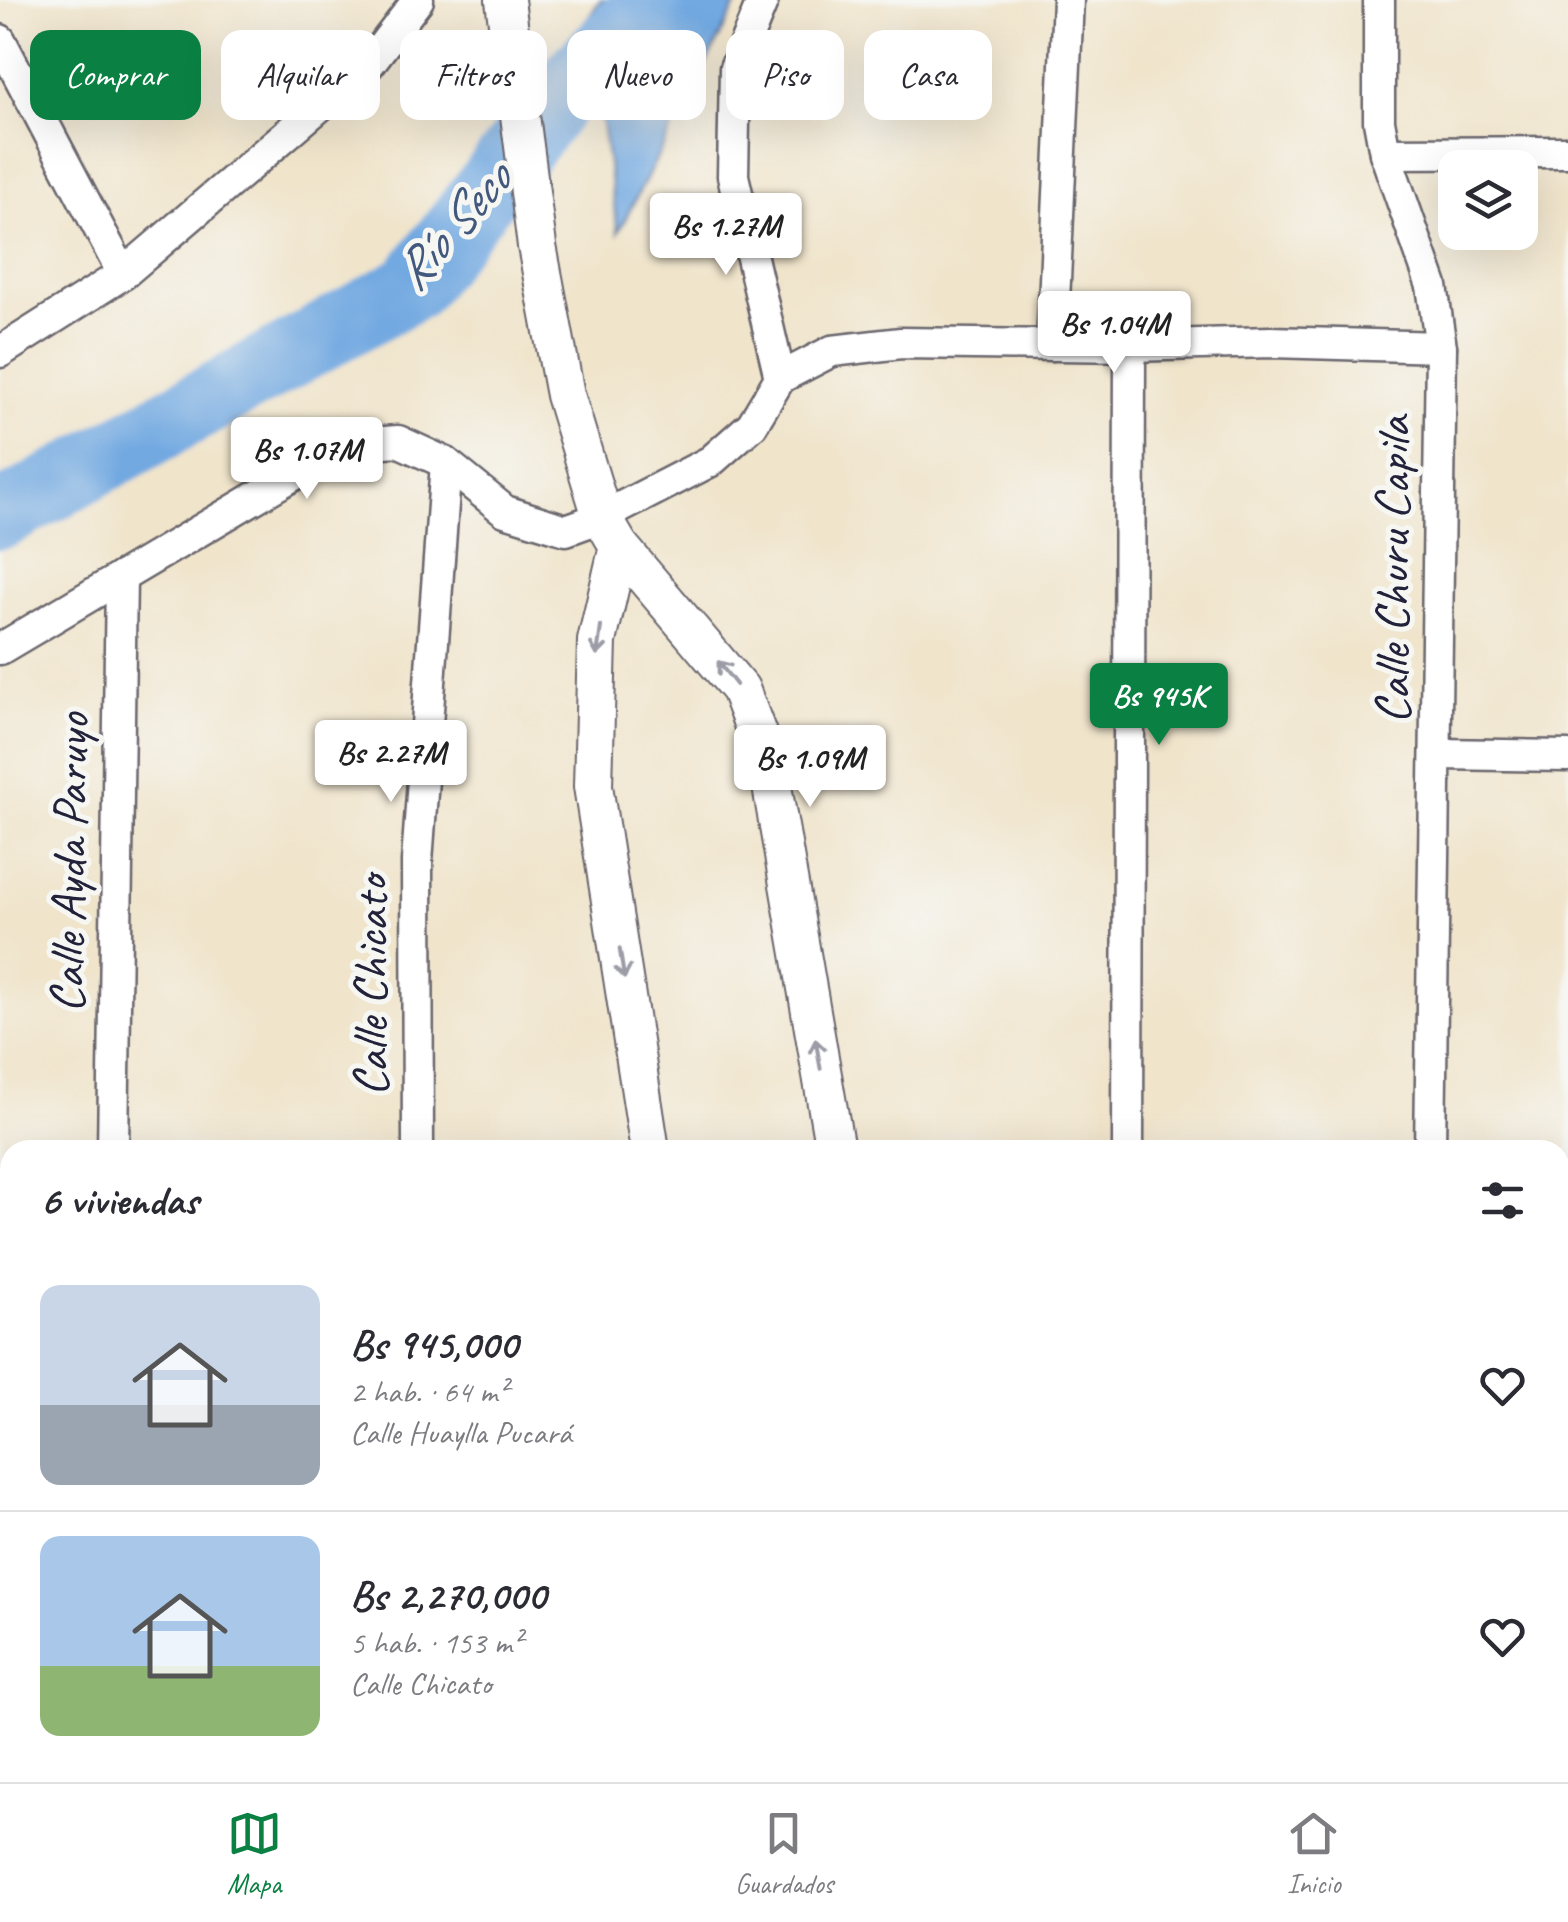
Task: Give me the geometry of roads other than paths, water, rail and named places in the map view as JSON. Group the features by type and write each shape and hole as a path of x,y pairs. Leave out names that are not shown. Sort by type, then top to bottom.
{"street":[{"path":"0,352 123,274 369,64 418,0"},
{"path":"763,0 735,68 734,176 780,378"},
{"path":"1052,345 1068,0"},
{"name":"Calle Churu Capila","path":"1380,0 1377,82 1385,153 1432,286 1440,346 1438,754 1430,1140"},
{"path":"506,8 537,246 565,395 610,531 740,689 768,764 832,1140"},
{"path":"0,40 123,274"},
{"path":"1385,153 1568,152"},
{"path":"0,648 344,445 398,441 446,462 506,510 566,530 610,531 711,461 752,425 780,378 832,352 901,343 1130,346 1271,342 1440,346"},
{"path":"1128,1140 1130,346"},
{"name":"Calle Chicato","path":"418,1140 416,862 446,462"},
{"path":"610,531 597,641 593,786 648,1140"},
{"name":"Calle Ayda Paruyo","path":"113,1140 121,577"},
{"path":"1438,754 1568,756"}],"water":[{"path":"600,0 739,0 706,64 706,30 588,30 587,20"},
{"path":"602,120 677,120 618,233"}],"waterway":[{"name":"Río Seco","path":"0,516 412,287 565,89 652,0"}]}
